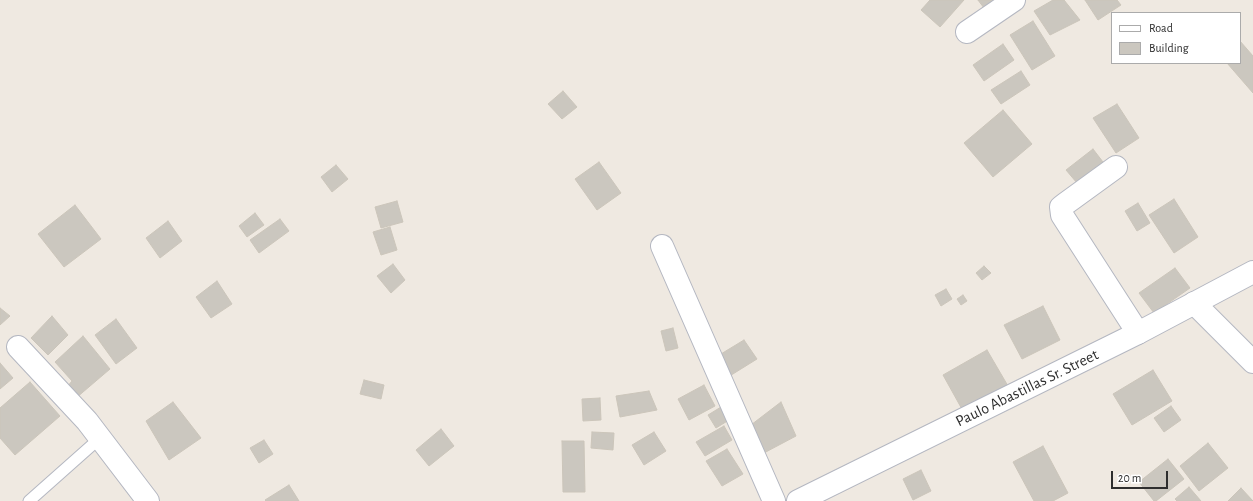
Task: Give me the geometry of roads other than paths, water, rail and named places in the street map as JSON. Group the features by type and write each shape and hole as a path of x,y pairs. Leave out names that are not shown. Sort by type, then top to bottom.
{"street":[{"path":"967,32 1014,0"},
{"path":"1116,167 1061,207 1062,215 1138,333"},
{"path":"662,246 774,501"},
{"name":"Paulo Abastillas Sr. Street","path":"798,501 1138,333 1253,272"},
{"path":"1194,303 1253,362"},
{"path":"18,347 87,421 148,501"}],"lane":[{"path":"29,501 100,438"}]}
